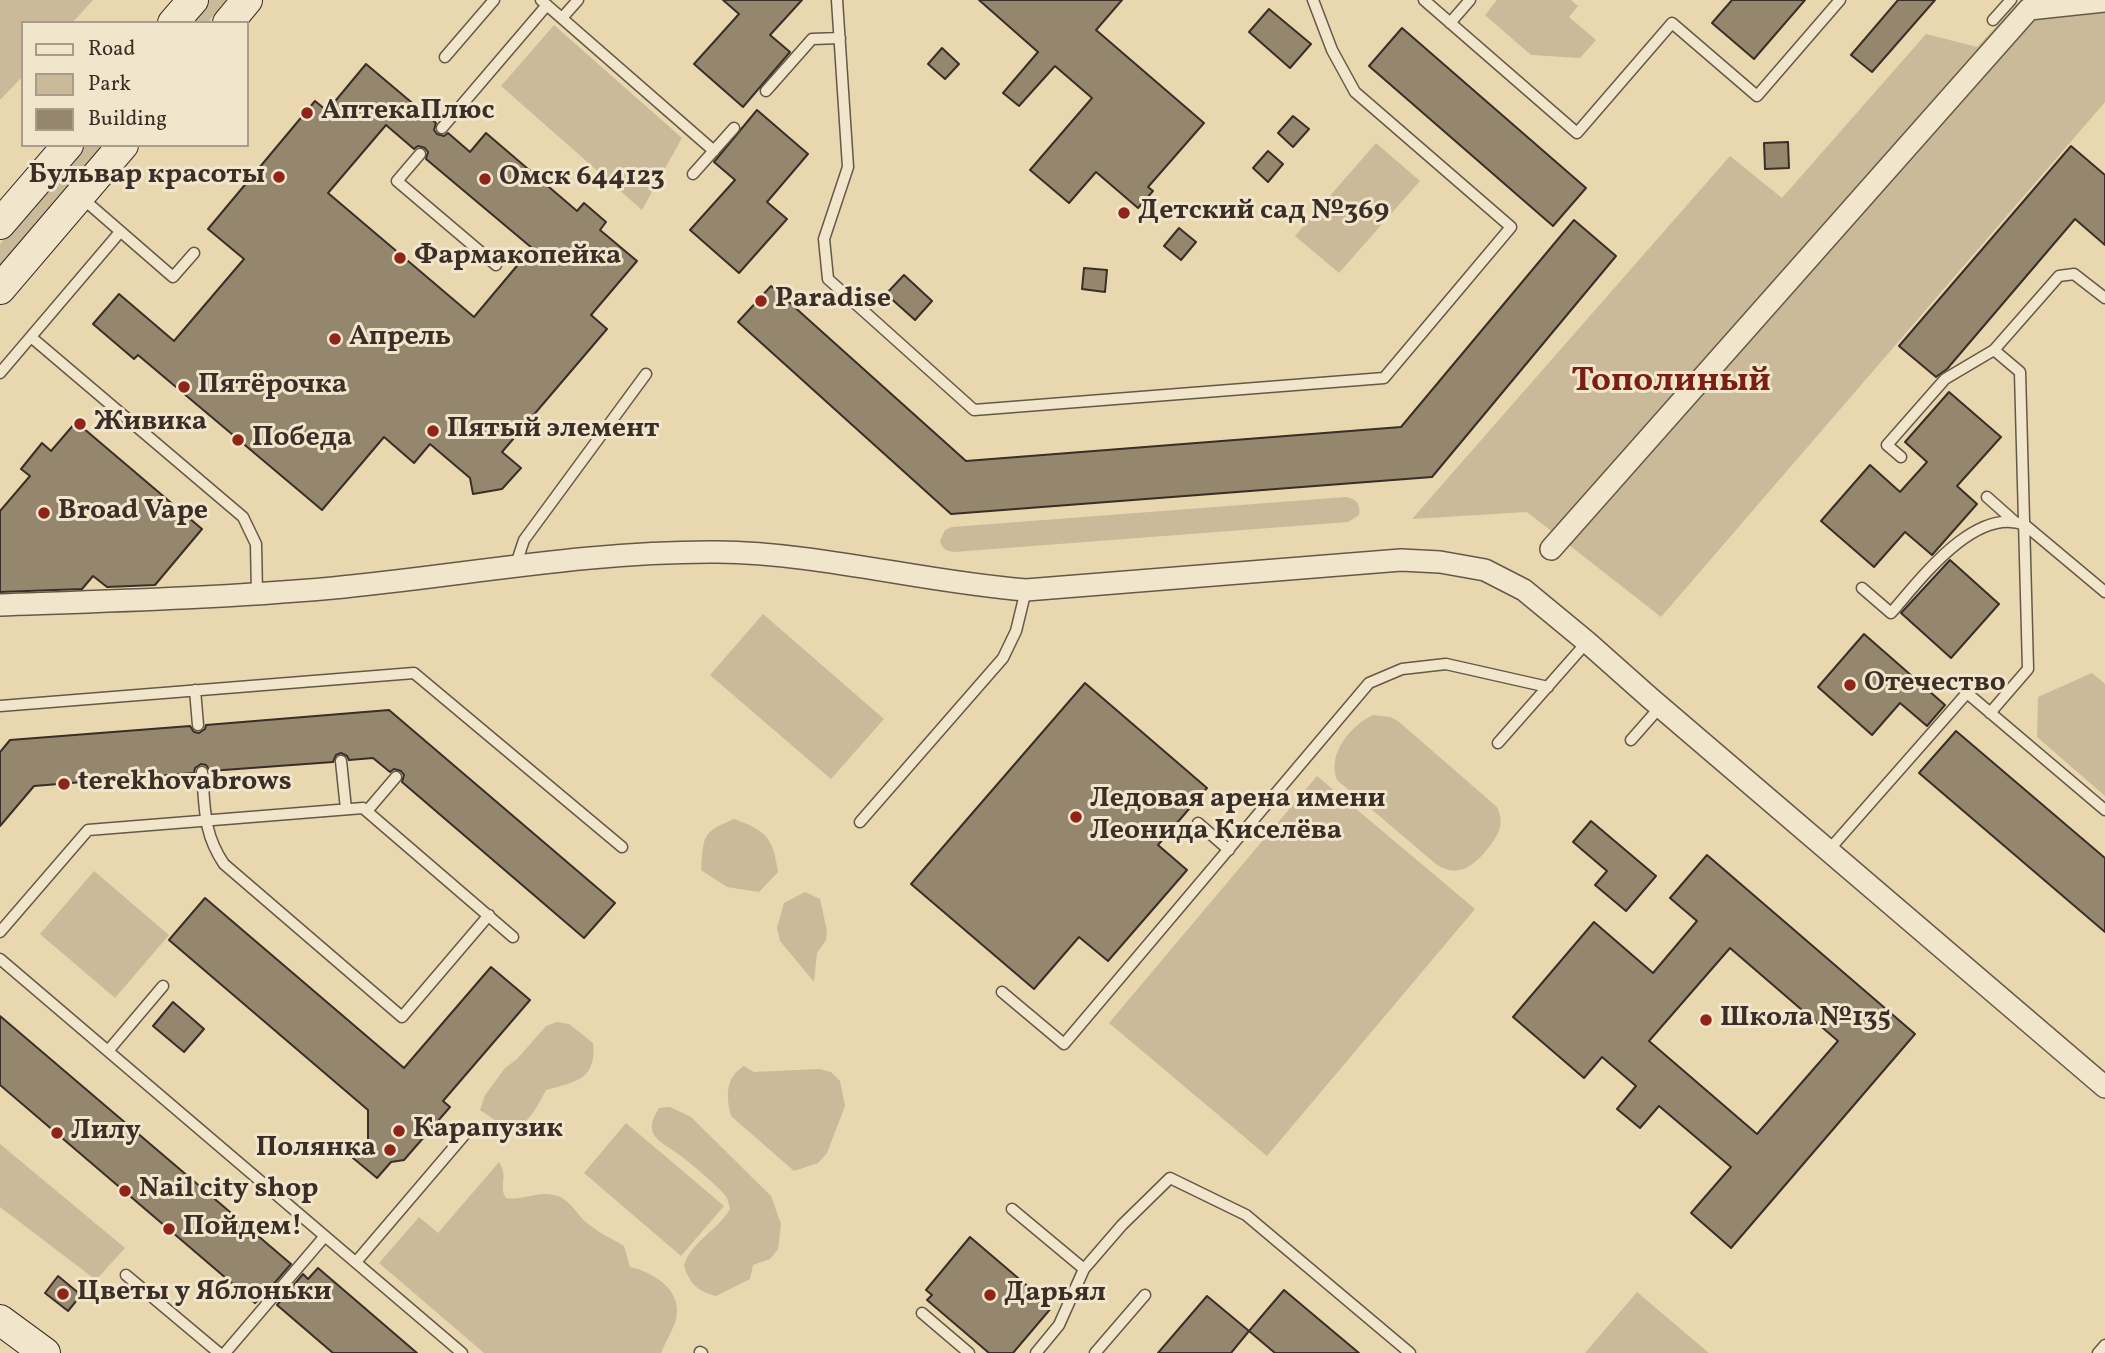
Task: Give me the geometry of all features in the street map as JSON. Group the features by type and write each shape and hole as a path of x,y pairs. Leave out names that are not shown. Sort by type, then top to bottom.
{"main road":[{"path":"175,21 193,0"},
{"path":"230,21 247,0"},
{"path":"0,224 66,147"},
{"path":"0,289 121,147"},
{"path":"0,1320 44,1353"}],"street":[{"path":"1551,549 2029,9 2105,1"},
{"path":"0,606 330,588 636,555 717,552 789,556 854,564 975,586 1026,590 1401,560 1440,562 1485,570 1524,590 1587,642 2105,1087"}],"lane":[{"path":"445,57 494,0"},
{"path":"562,18 578,0"},
{"path":"837,0 848,167 840,198 824,239 828,279 974,410 1384,378 1511,227 1355,92 1332,50 1313,0"},
{"path":"1423,0 1577,133 1672,23 1757,96 1840,0"},
{"path":"1450,23 1470,0"},
{"path":"1993,20 2011,0"},
{"path":"442,128 544,2 714,151"},
{"path":"766,91 812,40 840,38"},
{"path":"694,174 734,128"},
{"path":"420,153 397,181 496,265"},
{"path":"80,196 173,277 194,253"},
{"path":"0,373 120,232"},
{"path":"1902,457 1887,444 1945,379 1994,350 2059,276 2074,274 2105,298"},
{"path":"31,337 243,517 256,544 257,593"},
{"path":"1990,713 2028,669 2020,523 2020,372 1994,350"},
{"path":"515,568 524,540 646,374"},
{"path":"1987,497 2105,592"},
{"path":"1862,588 1891,613 1940,557 1986,524 2020,523"},
{"path":"860,822 1003,657 1016,631 1026,590"},
{"path":"1498,743 1587,642"},
{"path":"1002,992 1065,1044 1369,683 1402,669 1446,664 1548,687"},
{"path":"0,706 414,673 622,847"},
{"path":"195,691 198,725"},
{"path":"1828,851 1967,693 2105,810"},
{"path":"1631,740 1660,707"},
{"path":"341,761 345,809"},
{"path":"202,772 206,821 212,847 223,864 402,1017 489,915"},
{"path":"366,811 396,777"},
{"path":"0,933 88,830 363,808 513,937"},
{"path":"1198,823 1229,850"},
{"path":"0,959 462,1353"},
{"path":"108,1051 163,986"},
{"path":"355,1262 466,1133"},
{"path":"1036,1353 1059,1325 1084,1269 1122,1225 1170,1178 1246,1215 1409,1353"},
{"path":"1012,1209 1084,1269"},
{"path":"225,1353 325,1236"},
{"path":"126,1275 219,1353"},
{"path":"1095,1353 1145,1295"},
{"path":"922,1313 969,1353"},
{"path":"2098,1353 2105,1345"}],"green space":[{"path":"0,0 93,0 74,21 21,21 21,78 0,100"},
{"path":"209,0 227,0 209,21 191,21"},
{"path":"1497,0 1571,0 1578,6 1569,17 1596,40 1580,58 1531,55 1485,15"},
{"path":"2021,0 2105,0 2105,102 1661,617 1527,512 1412,519 1730,156 1782,198 1926,34 1977,47"},
{"path":"554,25 682,138 642,210 501,86"},
{"path":"1376,143 1420,181 1339,273 1295,236"},
{"path":"83,147 101,147 0,265 0,244"},
{"path":"1346,497 1355,501 1359,508 1359,515 1348,522 954,552 944,549 940,541 945,530 952,527"},
{"path":"763,614 884,719 831,779 710,675"},
{"path":"2092,673 2105,684 2105,796 2037,737 2038,697"},
{"path":"1373,715 1398,721 1497,807 1501,820 1496,836 1485,852 1469,866 1451,870 1437,865 1337,780 1335,760 1338,751 1356,726"},
{"path":"1317,776 1475,909 1267,1156 1109,1023"},
{"path":"734,819 761,832 774,851 778,872 759,892 727,887 701,870 706,837 715,828"},
{"path":"94,871 169,935 115,998 40,934"},
{"path":"805,892 820,899 827,931 826,940 817,953 814,982 780,941 777,928 784,903"},
{"path":"557,1022 569,1024 593,1043 588,1072 575,1081 546,1090 527,1120 509,1130 480,1110 485,1095 505,1068 517,1059 546,1026"},
{"path":"744,1066 754,1072 819,1069 831,1072 840,1081 845,1106 827,1153 818,1163 794,1171 731,1116 728,1088 733,1076"},
{"path":"670,1107 691,1117 771,1196 781,1224 778,1249 770,1259 753,1265 750,1279 716,1296 695,1286 684,1265 693,1249 725,1217 730,1209 729,1202 712,1182 655,1136 652,1131 654,1117 659,1108"},
{"path":"626,1123 724,1206 681,1256 584,1173"},
{"path":"0,1144 125,1248 96,1280 0,1207"},
{"path":"499,1162 506,1198 541,1194 560,1197 591,1226 624,1246 630,1267 658,1279 672,1293 677,1312 675,1323 661,1353 484,1353 379,1263 419,1217 438,1233"},
{"path":"1637,1292 1709,1353 1585,1353"}],"building":[{"path":"723,0 802,0 770,35 790,52 743,107 694,64 739,14"},
{"path":"979,0 1122,0 1096,30 1204,123 1148,187 1153,191 1138,208 1096,172 1069,203 1030,170 1092,98 1055,66 1019,106 1003,93 1038,52"},
{"path":"1732,0 1805,0 1754,59 1712,23"},
{"path":"1898,0 1935,0 1872,72 1851,55"},
{"path":"1269,9 1311,44 1290,68 1249,32"},
{"path":"1402,28 1586,188 1553,226 1369,66"},
{"path":"942,48 959,64 945,79 928,64"},
{"path":"366,64 436,123 434,130 437,134 444,136 448,133 470,152 486,133 577,211 584,203 606,222 600,230 637,261 591,315 607,329 502,452 521,468 502,489 473,494 470,478 430,444 414,463 384,437 322,510 138,355 134,359 93,324 119,294 174,341 244,259 208,229 315,101 327,111","holes":["386,125 414,149 418,146 425,148 428,152 426,159 532,248 474,317 328,193"]},
{"path":"757,110 808,154 767,202 787,219 739,273 690,230 735,180 714,162"},
{"path":"1293,116 1309,129 1293,147 1278,133"},
{"path":"1788,142 1789,168 1765,169 1764,143"},
{"path":"2071,146 2105,175 2105,245 2075,219 1947,369 1936,377 1899,346"},
{"path":"1268,151 1283,164 1268,182 1253,168"},
{"path":"1574,220 1616,256 1432,477 951,514 738,322 771,286 966,461 1401,427"},
{"path":"1179,228 1196,242 1181,260 1164,246"},
{"path":"1084,268 1107,270 1105,292 1082,289"},
{"path":"904,275 932,301 915,320 886,294"},
{"path":"1949,392 2001,437 1957,486 1977,504 1932,555 1905,532 1874,567 1821,521 1870,465 1900,492 1927,462 1905,442"},
{"path":"76,422 202,529 155,585 107,587 93,576 82,589 0,592 0,511 30,476 21,469 42,443 51,451"},
{"path":"1950,560 1999,604 1951,658 1901,613"},
{"name":"Отечество","path":"1864,634 1945,705 1927,726 1900,703 1872,735 1818,687"},
{"name":"Ледовая арена имени Леонида Киселёва","path":"1085,683 1207,788 1158,845 1187,870 1108,961 1079,937 1034,989 911,884"},
{"path":"389,710 615,903 584,938 402,782 404,775 401,771 394,769 390,772 373,758 349,760 341,753 336,755 333,762 210,771 206,765 201,764 195,768 194,773 34,786 0,826 0,752 10,740 190,726 194,732 199,733 206,725"},
{"path":"1956,731 2105,858 2105,932 1919,773"},
{"path":"1591,821 1656,876 1626,911 1595,885 1607,871 1573,842"},
{"path":"1707,855 1915,1034 1731,1248 1691,1213 1731,1167 1659,1106 1640,1128 1617,1109 1636,1086 1602,1057 1584,1078 1513,1017 1594,922 1653,973 1697,921 1670,898","holes":["1730,948 1838,1041 1757,1134 1649,1041"]},
{"path":"205,898 404,1068 491,967 530,1000 443,1101 450,1107 404,1160 391,1162 377,1178 353,1158 368,1141 368,1110 169,940"},
{"path":"173,1002 204,1029 184,1052 153,1026"},
{"path":"0,1016 291,1264 265,1294 255,1303 0,1085"},
{"path":"970,1237 1052,1307 1013,1353 989,1353 927,1300 932,1295 926,1290"},
{"path":"318,1268 417,1353 333,1353 277,1305 303,1274 308,1279"},
{"name":"Цветы у Яблоньки","path":"58,1276 81,1295 68,1311 45,1293"},
{"path":"1284,1290 1359,1353 1275,1353 1249,1331"},
{"path":"1207,1296 1249,1331 1231,1353 1158,1353"}],"place":[{"name":"АптекаПлюс","path":"307,113"},
{"name":"Бульвар красоты","path":"279,177"},
{"name":"Омск 644123","path":"485,179"},
{"name":"Детский сад №369","path":"1124,213"},
{"name":"Фармакопейка","path":"400,258"},
{"name":"Paradise","path":"761,301"},
{"name":"Апрель","path":"335,339"},
{"name":"Пятёрочка","path":"184,387"},
{"name":"Живика","path":"80,424"},
{"name":"Пятый элемент","path":"433,431"},
{"name":"Победа","path":"238,440"},
{"name":"Broad Vape","path":"44,513"},
{"name":"Отечество","path":"1850,685"},
{"name":"terekhovabrows","path":"64,784"},
{"name":"Ледовая арена имени Леонида Киселёва","path":"1076,817"},
{"name":"Школа №135","path":"1706,1020"},
{"name":"Карапузик","path":"399,1131"},
{"name":"Лилу","path":"57,1133"},
{"name":"Полянка","path":"390,1150"},
{"name":"Nail city shop","path":"125,1191"},
{"name":"Пойдем!","path":"169,1229"},
{"name":"Цветы у Яблоньки","path":"63,1294"},
{"name":"Дарьял","path":"990,1295"}],"district":[{"name":"Тополиный","path":"1671,384"}]}
